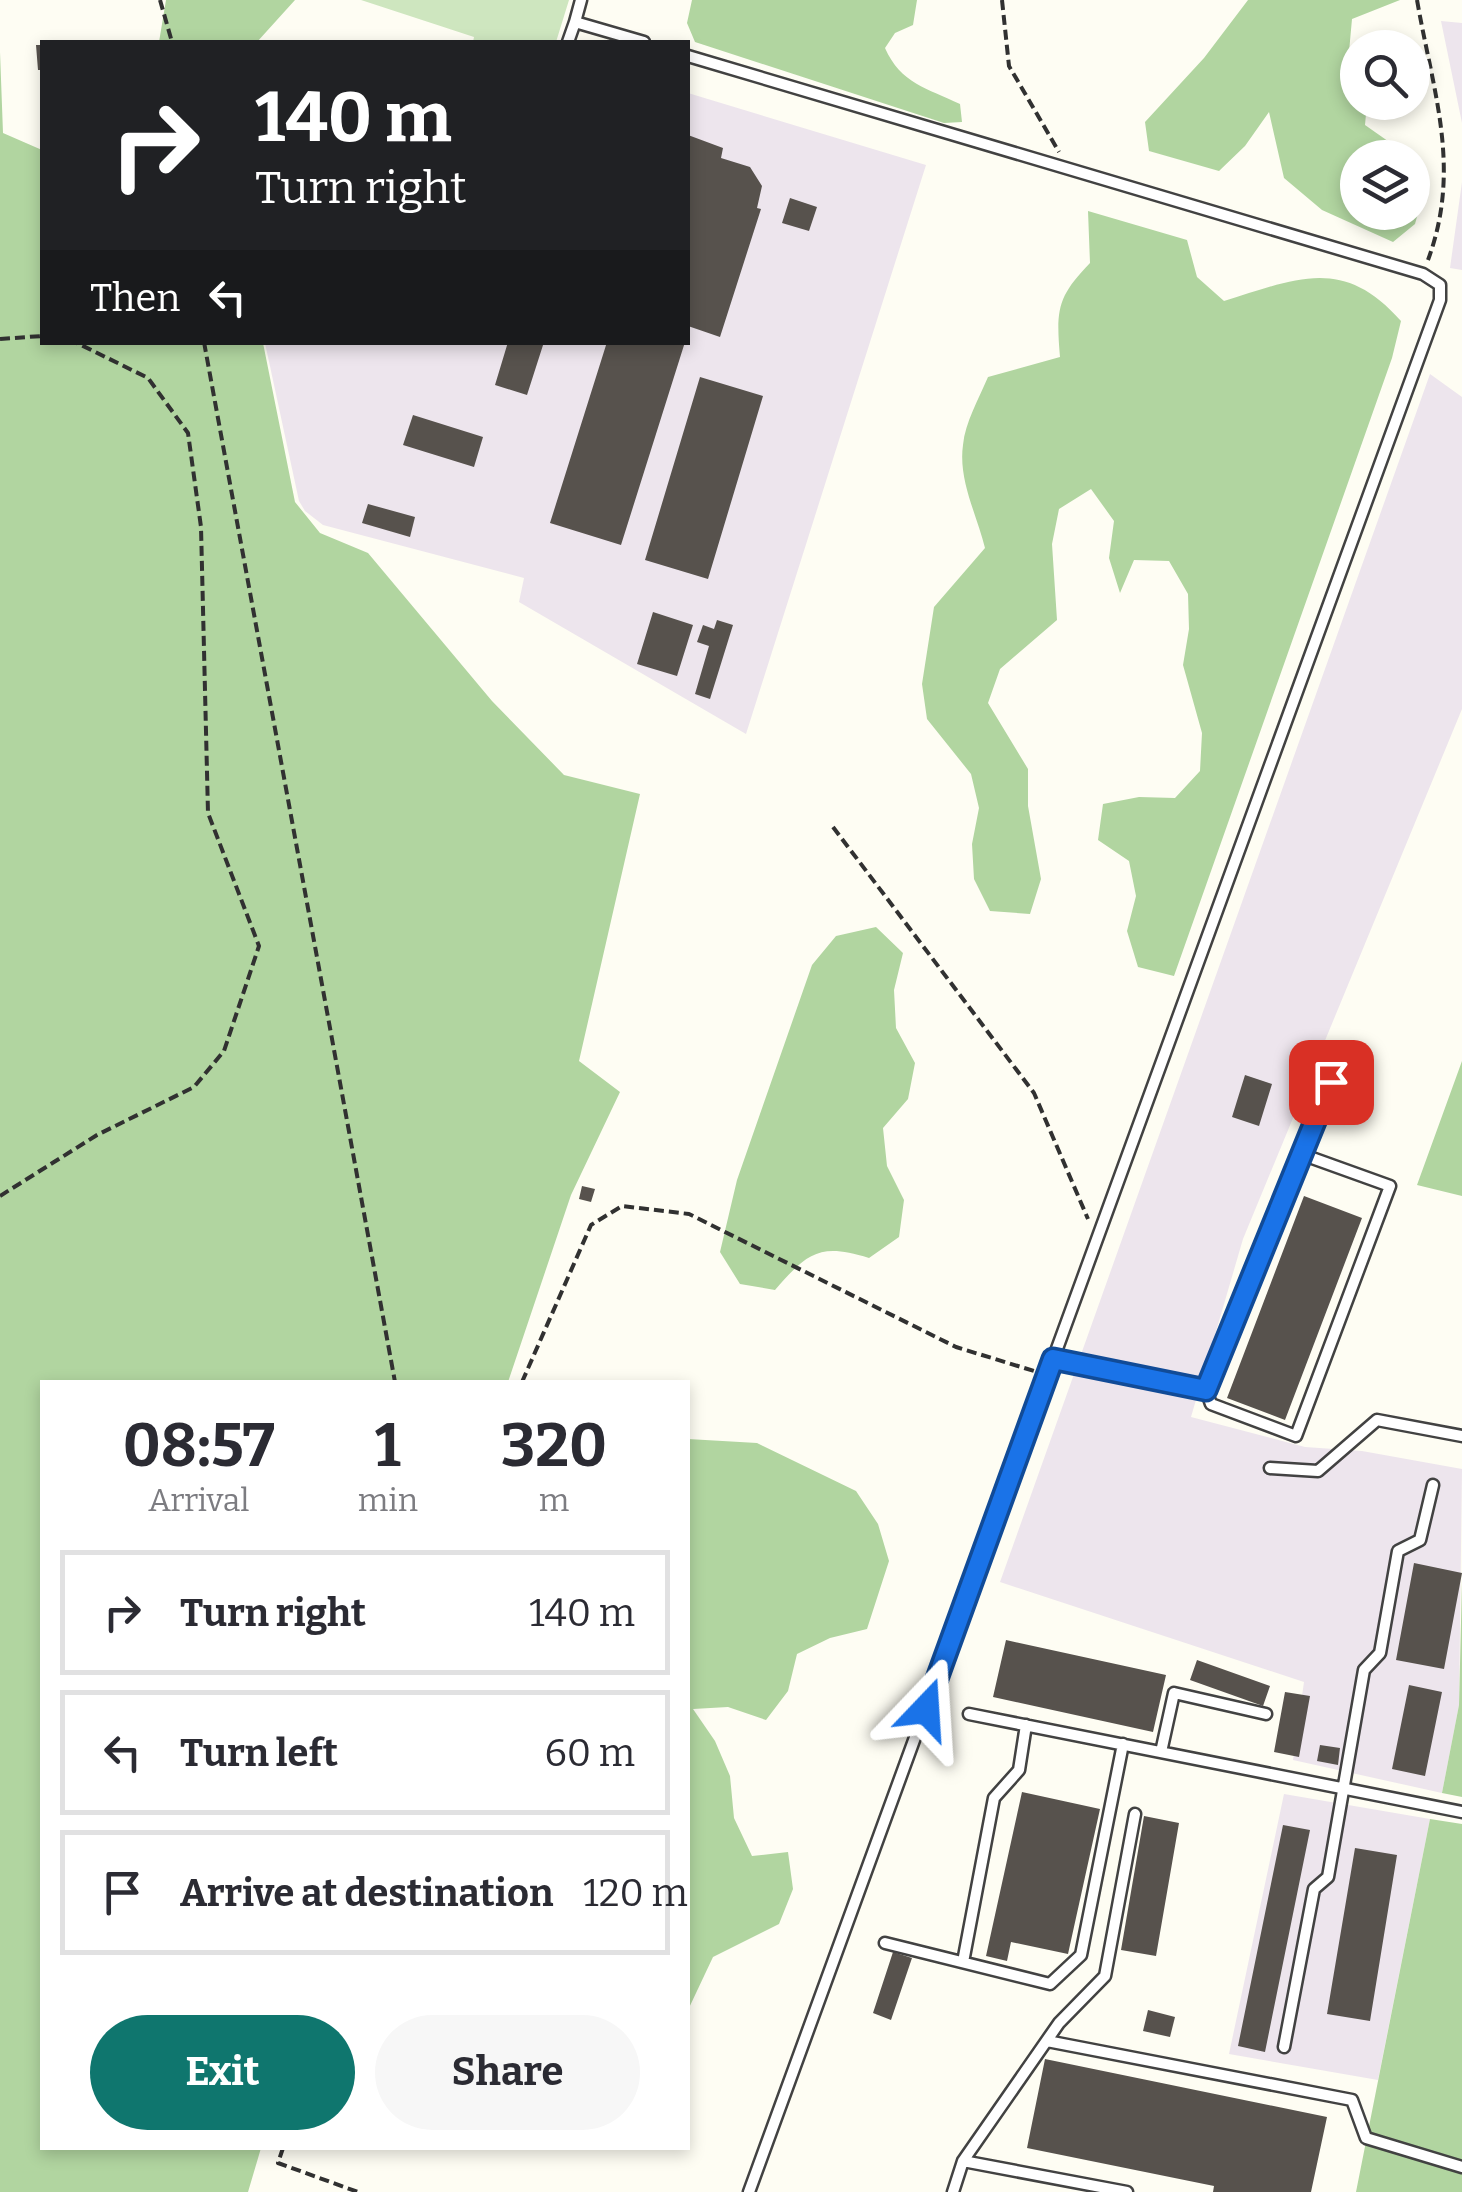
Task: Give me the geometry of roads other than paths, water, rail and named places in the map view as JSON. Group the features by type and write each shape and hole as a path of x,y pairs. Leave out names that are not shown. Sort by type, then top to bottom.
{"lane":[{"path":"569,40 581,0"},
{"path":"574,22 637,40"},
{"path":"690,57 1423,274 1440,285 1440,300 749,2192"},
{"path":"1302,1154 1390,1186 1296,1436 1210,1404 1206,1390 1331,1082"},
{"path":"1053,1359 1206,1390"},
{"path":"1270,1468 1318,1471 1376,1420 1462,1436"},
{"path":"1284,2047 1314,1890 1328,1877 1364,1670 1380,1653 1398,1550 1420,1540 1434,1485"},
{"path":"1161,1752 1174,1692 1266,1714"},
{"path":"969,1714 1462,1812"},
{"path":"964,1962 994,1798 1019,1770 1026,1725"},
{"path":"885,1943 1050,1984 1081,1954 1123,1744"},
{"path":"954,2192 963,2162 1046,2041 1105,1976 1135,1814"},
{"path":"1046,2041 1352,2100 1366,2138 1462,2167"},
{"path":"963,2162 1127,2192"}]}
